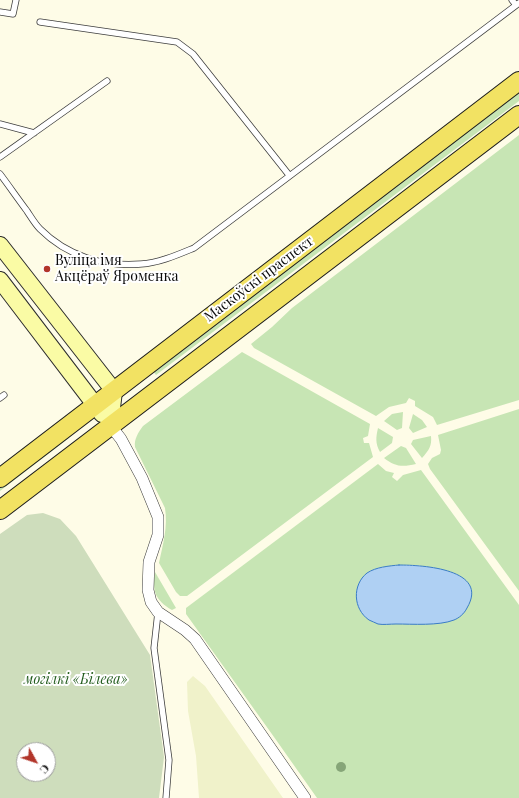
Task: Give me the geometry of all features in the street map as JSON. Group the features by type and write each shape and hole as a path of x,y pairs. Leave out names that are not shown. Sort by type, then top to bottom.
{"main road":[{"name":"Маскоўскі праспект","path":"0,478 519,81"},
{"name":"Маскоўскі праспект","path":"0,510 519,115"}],"street":[{"path":"0,245 114,391 110,425"},
{"path":"0,280 121,439 142,478 158,517 158,535 149,562 148,590 151,602 158,612 185,630 195,639 305,798"}],"lane":[{"path":"0,12 13,14 16,0"},
{"path":"0,174 39,228 56,243 73,253 106,263 142,264 168,259 194,248 517,4 512,0"},
{"path":"40,22 177,42 193,54 289,175"},
{"path":"0,157 108,81"},
{"path":"0,124 34,133"},
{"path":"158,612 154,648 169,760 166,798"}],"green space":[{"path":"519,91 519,101 156,375 153,371"},
{"path":"519,135 519,400 437,425 433,417 415,406 415,401 409,398 406,403 389,407 376,416 254,348 251,344 292,308"},
{"path":"242,352 370,424 368,436 363,438 364,443 369,443 373,457 187,596 180,596 176,592 159,563 165,529 165,508 135,447 136,439 143,426"},
{"path":"519,409 519,591 430,469 428,464 432,458 440,454 441,450 438,435"},
{"path":"403,412 402,428 397,430 384,421 392,414"},
{"path":"413,414 422,420 427,427 413,433 409,428"},
{"path":"378,428 393,437 392,443 380,452 376,440"},
{"path":"66,435 69,438 0,491 0,486"},
{"path":"431,436 430,448 422,458 411,444 413,440"},
{"path":"401,446 406,448 416,464 399,466 384,458"},
{"path":"378,464 386,471 394,473 392,477 397,481 403,475 421,470 519,605 519,798 317,798 186,614 186,608","holes":["399,565 421,565 367,573 379,568"]},
{"name":"могілкі «Білева»","path":"43,513 60,519 76,536 150,655 164,757 159,798 0,798 0,534 27,515"},
{"path":"155,572 176,608 172,610 158,599 154,585"},
{"path":"193,676 205,686 283,798 199,798 196,756 188,711 187,682"}],"water":[{"path":"399,565 437,568 462,577 469,585 472,595 466,610 456,619 441,623 378,624 369,620 360,610 356,597 362,578 374,569"}],"place":[{"name":"Вуліца імя Акцёраў Яроменка","path":"47,269"}]}
